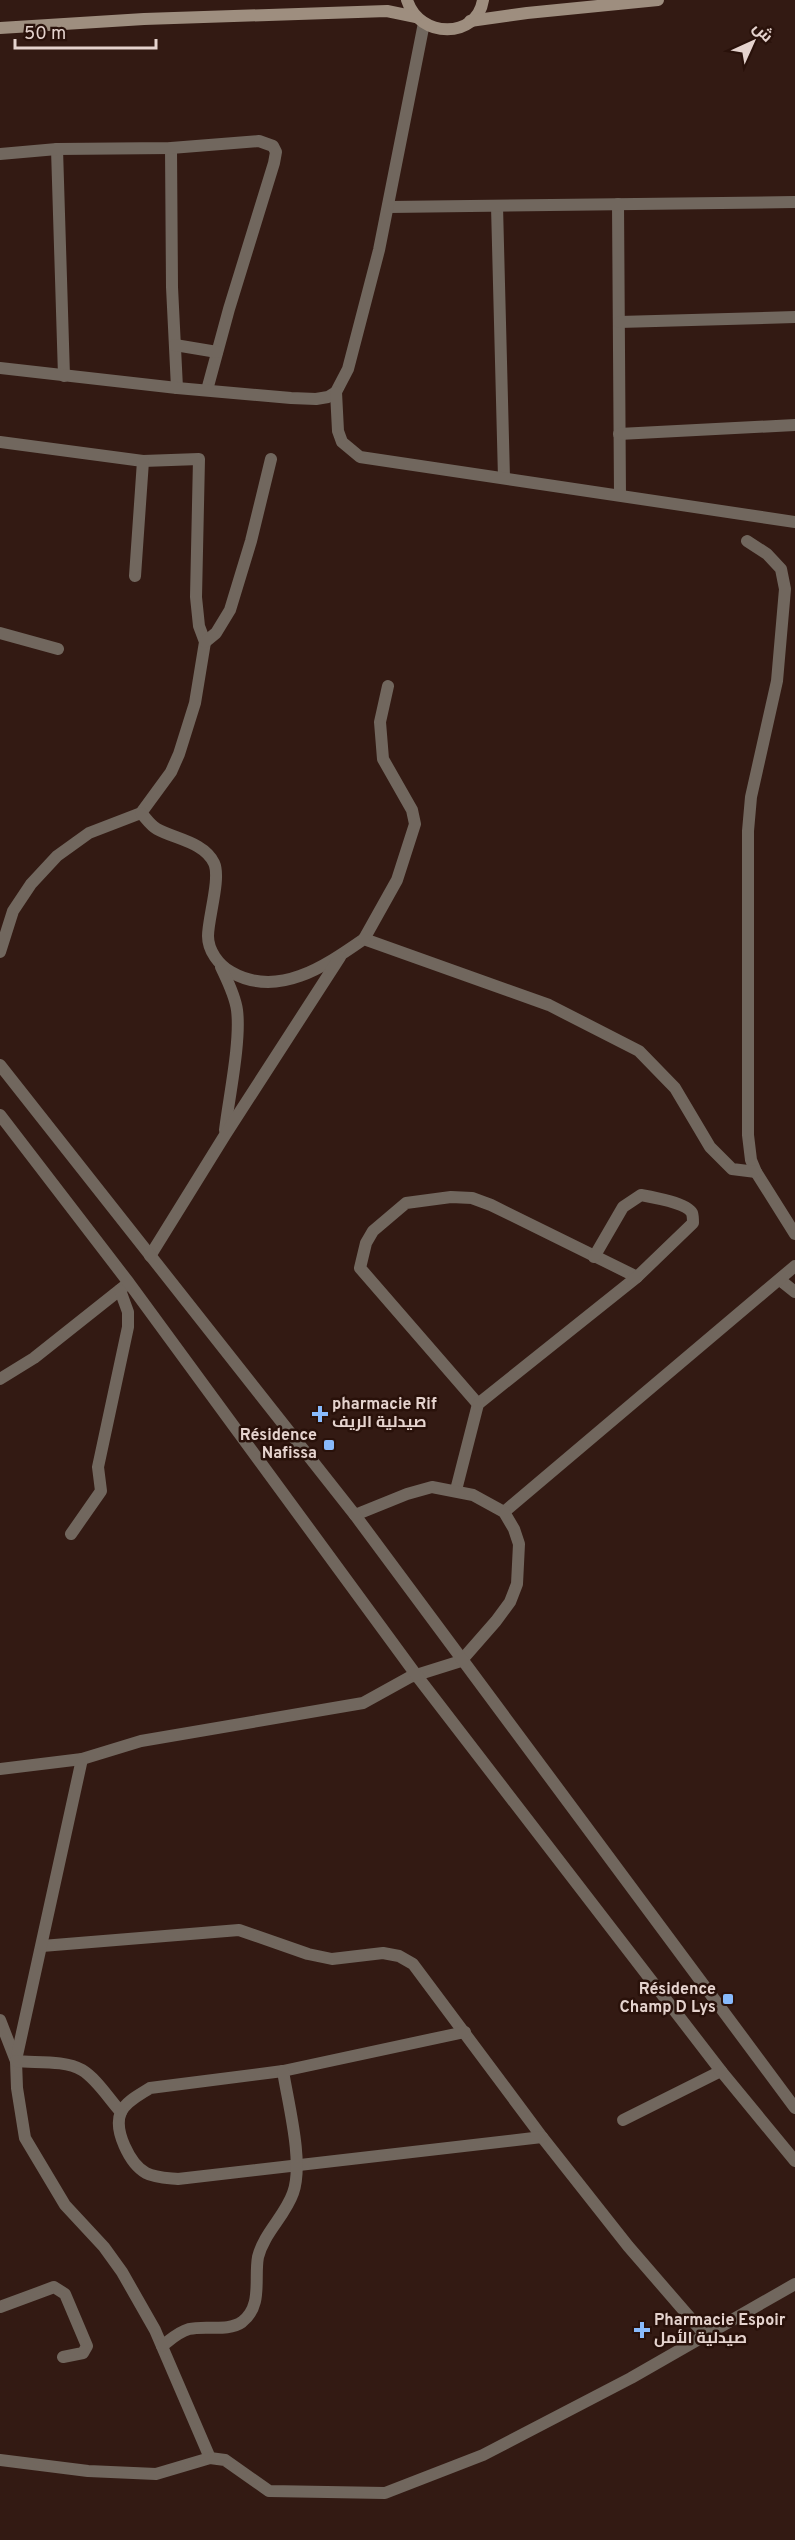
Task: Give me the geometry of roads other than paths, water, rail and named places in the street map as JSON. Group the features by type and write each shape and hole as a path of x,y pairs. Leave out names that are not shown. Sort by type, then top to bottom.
{"main road":[{"path":"407,0 420,20"},
{"path":"470,21 482,6 483,0"},
{"path":"0,28 144,19 387,11 420,20 442,30 452,30 470,21 658,0"}],"street":[{"path":"0,368 177,388 316,399 328,397 336,392 348,369 389,207 420,20"},
{"path":"0,154 57,149 171,148 259,141 273,146 276,152 207,390"},
{"path":"171,148 177,388"},
{"path":"57,149 64,376"},
{"path":"389,207 795,202"},
{"path":"618,204 620,495"},
{"path":"497,206 504,478"},
{"path":"619,322 795,318"},
{"path":"175,345 217,352"},
{"path":"336,392 338,430 342,442 360,457 795,522"},
{"path":"620,434 795,426"},
{"path":"0,442 143,461 200,459 196,597 199,626 205,642 195,703 171,772 141,813 88,833 57,856 31,884 13,911 0,952"},
{"path":"205,642 216,633 230,609 251,541 271,459"},
{"path":"135,576 143,461"},
{"path":"747,541 767,554 781,569 785,589 777,681 751,797 748,831 748,1135 751,1160 756,1172 795,1234"},
{"path":"0,633 58,649"},
{"path":"221,967 244,979 272,984 303,975 341,956 364,939 397,880 415,824 412,810 383,759 380,722 388,686"},
{"path":"141,813 154,828 198,847 215,865 208,938 237,1009 238,1027 225,1135"},
{"path":"364,939 549,1005 639,1051 675,1088 710,1147 732,1169 756,1172"},
{"path":"150,1256 341,956"},
{"path":"0,1065 355,1515 461,1661 795,2108"},
{"path":"0,1115 125,1287 417,1676 795,2162"},
{"path":"456,1490 478,1404 638,1277 693,1223 692,1213 687,1208 641,1194 623,1207 594,1257"},
{"path":"478,1404 360,1268 366,1243 373,1231 406,1203 434,1198 472,1198 492,1205 638,1277"},
{"path":"504,1512 795,1266"},
{"path":"780,1280 795,1292"},
{"path":"0,1379 34,1358 125,1287"},
{"path":"70,1534 100,1491 98,1467 129,1327 125,1287"},
{"path":"0,1769 82,1759 141,1741 363,1703 390,1687 461,1661 503,1611 517,1584 519,1544 514,1528 504,1512 473,1495 432,1487 407,1494 355,1515"},
{"path":"82,1759 16,2061 17,2088 25,2138 64,2205 104,2247 122,2272 162,2346 210,2458"},
{"path":"42,1946 239,1930 308,1954 332,1959 383,1953 399,1956 413,1964 542,2137 628,2246 705,2335"},
{"path":"0,2020 16,2061"},
{"path":"465,2032 283,2071 150,2088 134,2098 121,2112 120,2129 128,2154 134,2163 148,2174 178,2179 542,2137"},
{"path":"16,2061 72,2066 81,2070 121,2112"},
{"path":"162,2346 186,2330 233,2326 245,2320 257,2295 258,2258 263,2244 293,2193 297,2165 283,2071"},
{"path":"623,2120 722,2071"},
{"path":"0,2460 88,2471 156,2474 210,2458 225,2460 269,2491 385,2493 483,2455 631,2378 795,2284"},
{"path":"0,2307 54,2287 59,2288 65,2294 87,2346 83,2353 63,2357"}],"place":[{"name":"pharmacie Rif صيدلية الريف","path":"320,1414"},
{"name":"Résidence Nafissa","path":"329,1445"},
{"name":"Résidence Champ D Lys","path":"728,1999"},
{"name":"Pharmacie Espoir صيدلية الأمل","path":"642,2330"}]}
